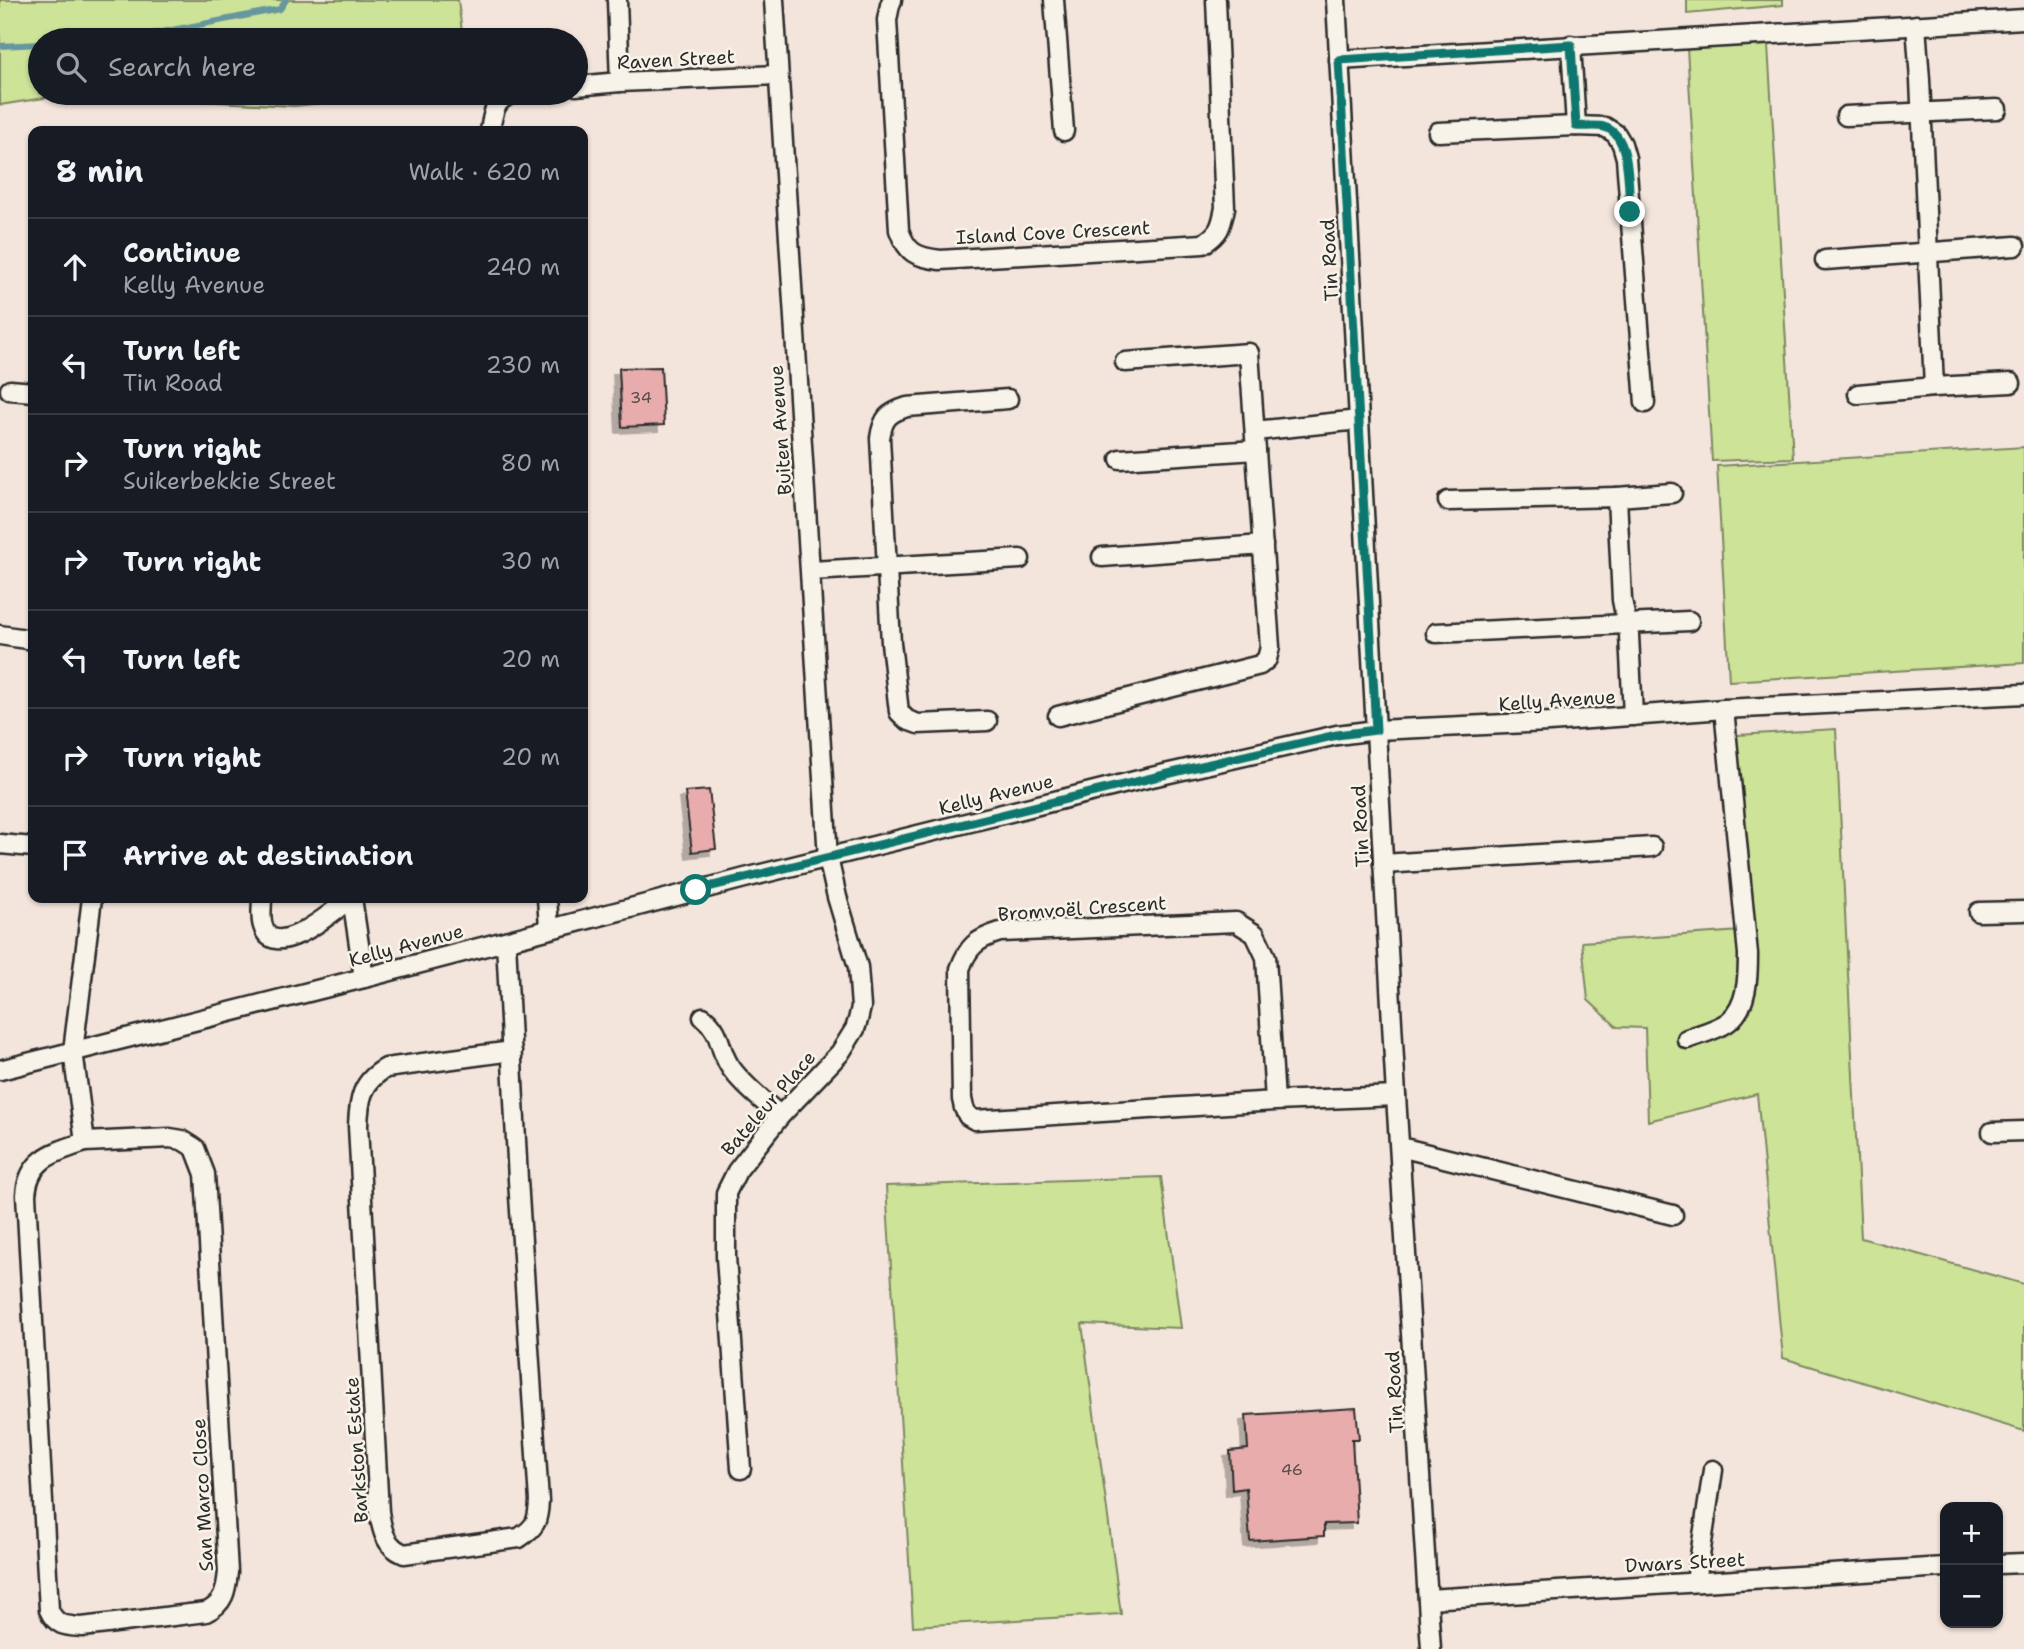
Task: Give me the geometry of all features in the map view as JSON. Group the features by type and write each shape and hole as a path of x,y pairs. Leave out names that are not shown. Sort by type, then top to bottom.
{"street":[{"path":"617,0 620,82"},
{"name":"Buiten Avenue","path":"774,0 828,858"},
{"name":"Island Cove Crescent","path":"892,0 887,20 899,230 904,245 912,252 923,258 940,260 1203,244 1214,237 1221,227 1225,208 1216,0"},
{"path":"1054,0 1064,131"},
{"name":"Tin Road","path":"1336,0 1395,1096 1431,1649"},
{"path":"1339,60 2024,19"},
{"path":"1916,25 1934,387"},
{"path":"1571,45 1576,126"},
{"name":"Raven Street","path":"588,85 778,75"},
{"path":"491,126 496,105"},
{"path":"1846,116 1997,109"},
{"path":"1438,132 1576,126 1605,127 1616,134 1626,158 1645,403"},
{"path":"1825,260 2015,246"},
{"path":"1058,716 1260,665 1267,659 1270,647 1249,353 1125,362"},
{"path":"1858,394 2011,383"},
{"path":"10,390 28,392"},
{"path":"987,721 918,724 902,716 897,706 886,568 880,438 882,423 895,411 907,407 1008,400"},
{"path":"1255,431 1359,420"},
{"path":"1120,459 1256,450"},
{"path":"1448,501 1672,493"},
{"path":"1617,497 1622,600 1629,645 1633,716"},
{"path":"1102,557 1263,545"},
{"path":"811,571 1020,559"},
{"path":"1436,633 1689,621"},
{"path":"0,635 28,639"},
{"name":"Kelly Avenue","path":"0,1070 828,858 1170,773 1337,735 1376,730 1724,709 2024,694"},
{"path":"1687,1039 1727,1024 1737,1014 1748,978 1748,954 1724,709"},
{"path":"0,844 28,847"},
{"path":"1383,864 1652,847"},
{"name":"Bateleur Place","path":"741,1469 726,1257 726,1193 737,1171 779,1116 840,1053 855,1029 861,1007 860,981 828,858"},
{"path":"85,1142 73,1051 91,903"},
{"path":"262,903 265,930 275,939 284,940 325,918 345,903"},
{"path":"353,903 364,978"},
{"path":"547,903 549,928"},
{"path":"1979,912 2024,911"},
{"name":"Bromvoël Crescent","path":"1275,1101 1266,957 1255,934 1236,922 1000,932 984,937 967,951 960,969 961,1083 964,1108 968,1116 975,1120 1395,1096"},
{"name":"Barkston Estate","path":"506,941 538,1517 531,1530 519,1538 404,1554 390,1546 384,1536 379,1512 358,1126 359,1102 368,1083 376,1074 387,1068 512,1051"},
{"path":"703,1017 718,1034 728,1064 735,1074 779,1116"},
{"path":"1992,1132 2024,1131"},
{"name":"San Marco Close","path":"182,1140 195,1148 201,1160 205,1174 228,1572 223,1600 206,1612 82,1628 57,1623 51,1615 48,1601 26,1186 31,1172 41,1161 54,1152 85,1142 182,1140"},
{"path":"1400,1147 1673,1215"},
{"path":"1696,1582 1713,1470"},
{"path":"2003,1564 2024,1563"},
{"name":"Dwars Street","path":"1428,1599 1940,1567"}],"green space":[{"path":"0,0 458,0 462,28 28,28 28,101 0,105"},
{"path":"1687,0 1783,0 1783,5 1687,14"},
{"path":"1768,45 1793,458 1712,461 1687,48"},
{"path":"2024,447 2024,663 1729,681 1717,466"},
{"path":"1836,729 1861,1238 2024,1284 2024,1431 1783,1358 1757,1094 1648,1121 1645,1028 1617,1027 1588,1000 1582,942 1741,931 1721,736"},
{"path":"1161,1177 1181,1328 1082,1324 1121,1614 913,1626 886,1186"}],"building":[{"path":"661,367 664,425 622,427 619,368"},
{"path":"709,790 716,849 692,852 685,792"},
{"path":"1356,1408 1359,1439 1352,1439 1357,1523 1324,1524 1324,1536 1250,1541 1246,1488 1232,1490 1230,1451 1248,1449 1246,1415"}],"waterway":[{"path":"183,28 280,9 286,0"},
{"path":"0,46 28,45"}],"route":[{"path":"696,890 1192,768 1337,735 1376,730 1339,60 1571,45 1576,126 1605,127 1616,134 1626,158 1630,212"}]}
